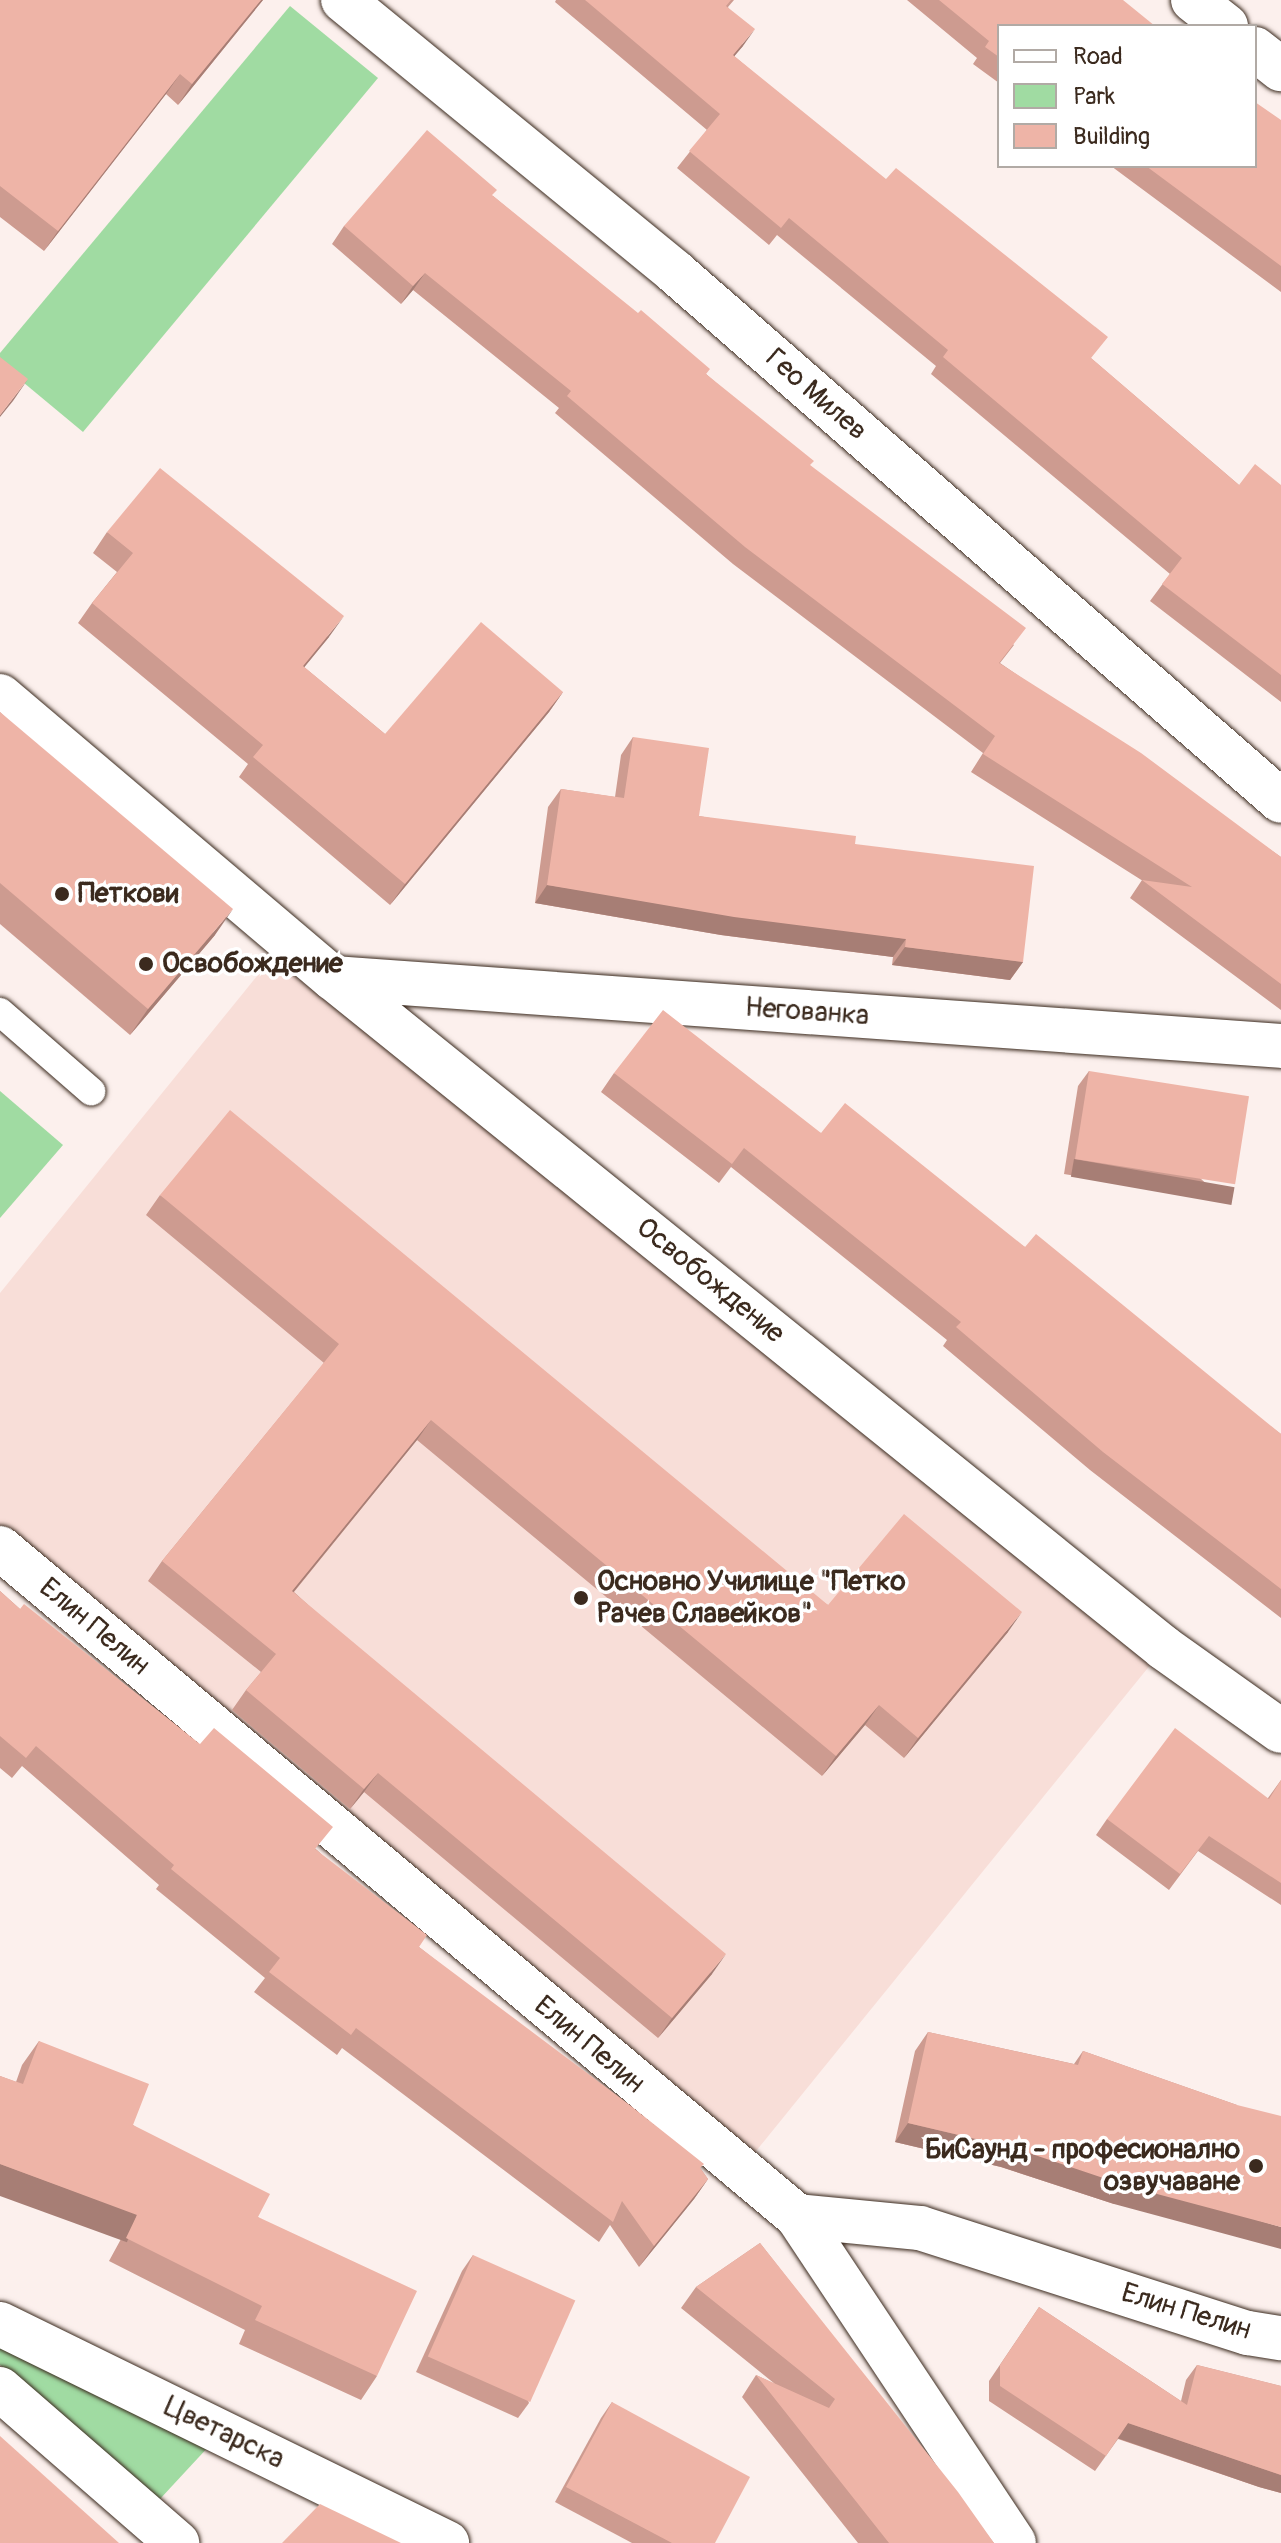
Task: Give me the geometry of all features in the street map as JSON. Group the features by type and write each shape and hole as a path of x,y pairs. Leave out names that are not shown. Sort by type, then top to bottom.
{"street":[{"name":"Гео Милев","path":"343,0 675,272 1281,801"},
{"path":"1193,0 1223,24"},
{"path":"1257,51 1281,69"},
{"name":"Освобождение","path":"0,696 333,978 1164,1648 1281,1731"},
{"name":"Негованка","path":"333,978 1281,1046"},
{"name":"Елин Пелин","path":"0,1548 797,2216 920,2228 1248,2333 1281,2338"},
{"path":"797,2216 1014,2543"},
{"name":"Цветарска","path":"0,2324 447,2543"},
{"path":"0,2389 177,2543"}],"lane":[{"path":"0,1012 91,1091"}],"shaded area":[{"name":"Основно Училище \"Петко Рачев Славейков\"","path":"287,939 1164,1648 739,2172 0,1548 0,1293"}],"green space":[{"path":"290,6 378,78 83,432 0,363 0,353"},
{"path":"0,1091 63,1145 0,1218"},
{"path":"0,2343 211,2444 160,2499 0,2365"}],"building":[{"path":"0,0 261,0 192,84 180,74 58,231 0,186"},
{"path":"585,0 731,0 726,6 755,29 733,55 886,179 896,168 1108,337 1091,358 1239,485 1255,464 1281,485 1281,675 1162,584 1182,558 943,357 948,350 789,218 781,228 689,151 720,114"},
{"path":"939,0 1123,0 1153,24 997,24 997,56 985,47 989,41"},
{"path":"1257,103 1281,120 1281,266 1149,168 1257,168"},
{"path":"427,130 497,190 492,195 638,313 641,310 710,369 706,374 814,461 810,465 1026,628 999,663 1141,753 1281,857 1281,984 1142,880 1192,887 983,754 995,736 745,547 567,396 571,391 425,273 413,286 344,226"},
{"path":"0,357 28,379 0,415"},
{"path":"160,468 344,616 303,666 385,734 481,622 563,692 405,884 253,757 263,745 92,603 133,553 107,532"},
{"path":"0,712 233,909 148,1009 0,883"},
{"path":"633,737 709,748 699,816 856,836 855,844 1034,866 1023,962 905,947 906,939 734,917 547,885 561,789 624,798"},
{"path":"663,1010 821,1133 845,1103 1025,1247 1036,1234 1281,1434 1281,1589 1103,1452 956,1327 961,1322 744,1148 732,1164 614,1073"},
{"path":"1089,1071 1249,1096 1235,1184 1075,1159"},
{"path":"230,1110 828,1605 904,1514 1022,1612 918,1738 879,1705 836,1756 431,1420 292,1591 726,1954 672,2018 378,1773 364,1789 246,1690 276,1654 162,1561 339,1344 160,1195"},
{"path":"0,1591 20,1609 24,1604 200,1744 214,1728 333,1827 315,1849 427,1935 419,1947 704,2164 700,2168 708,2179 654,2246 622,2201 613,2222 356,2028 351,2035 269,1972 280,1958 171,1869 174,1865 36,1746 26,1758 0,1736"},
{"path":"1175,1728 1269,1799 1281,1780 1281,1883 1209,1836 1180,1874 1107,1819"},
{"path":"928,2032 1078,2065 1083,2051 1237,2105 1281,2116 1281,2227 1127,2186 1014,2148 908,2123"},
{"path":"39,2041 149,2084 133,2125 270,2194 258,2217 417,2291 377,2376 255,2320 262,2306 126,2238 137,2215 0,2164 0,2076 23,2084"},
{"path":"760,2243 958,2492 994,2543 889,2543 756,2375 829,2408 835,2399 696,2287"},
{"path":"473,2255 575,2301 530,2402 428,2356"},
{"path":"1039,2307 1187,2405 1197,2365 1281,2386 1281,2475 1128,2423 1106,2456 1000,2386 1000,2365"},
{"path":"612,2402 750,2477 715,2543 672,2543 566,2487"},
{"path":"0,2436 119,2543 0,2543"},
{"path":"320,2504 401,2543 282,2543"}],"place":[{"name":"Петкови","path":"62,894"},
{"name":"Освобождение","path":"146,964"},
{"name":"Основно Училище \"Петко Рачев Славейков\"","path":"581,1598"},
{"name":"БиСаунд - професионално озвучаване","path":"1256,2166"}]}
